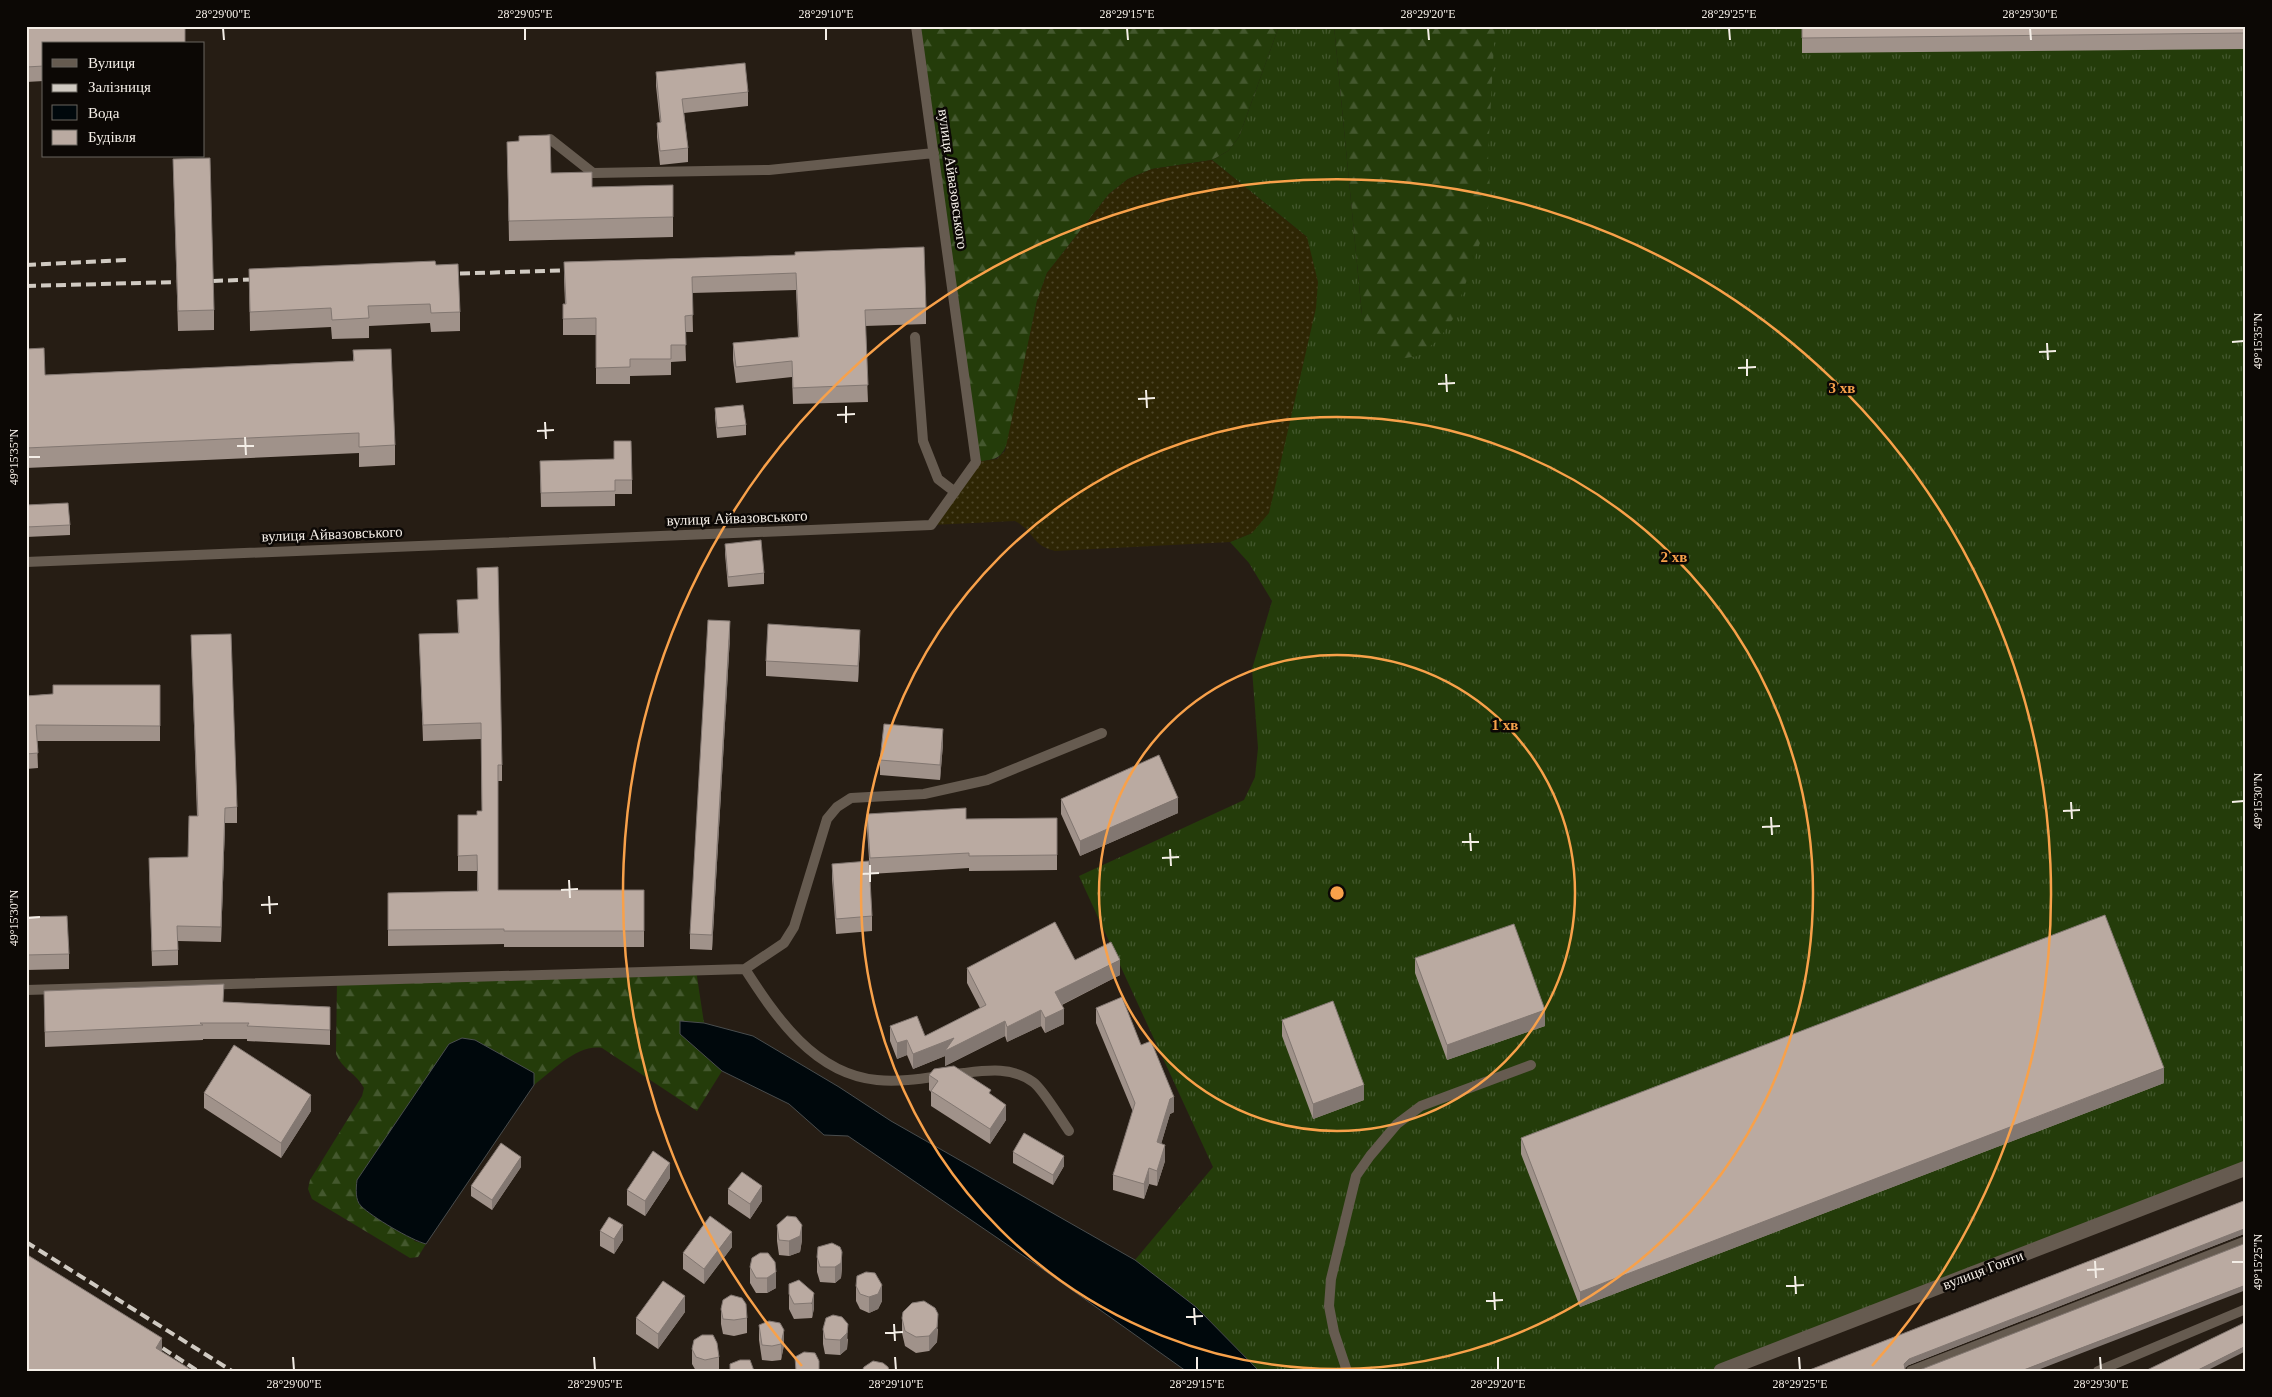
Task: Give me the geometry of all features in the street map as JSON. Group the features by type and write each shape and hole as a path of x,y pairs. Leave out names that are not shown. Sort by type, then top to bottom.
{"street":[{"name":"вулиця Гонти","path":"1721,1371 2246,1168"}],"lane":[{"name":"вулиця Айвазовського","path":"26,562 931,525 976,462 916,26"},
{"path":"550,139 593,173 769,170 934,153"},
{"path":"915,337 923,441 938,479 954,492"},
{"path":"26,990 745,968 784,943 794,927 828,820 837,807 851,798 924,794 987,780 1102,733"},
{"path":"745,968 760,991 798,1040 813,1054 839,1069 854,1076 876,1080 901,1080 993,1070 1014,1072 1035,1083 1069,1132"},
{"path":"1347,1371 1334,1332 1329,1306 1331,1279 1356,1176 1397,1124 1421,1106 1531,1065"},
{"path":"1911,1371 2246,1241"},
{"path":"2098,1371 2246,1309"}],"green space":[{"path":"916,26 1279,26 1239,137 1228,151 1212,160 1152,169 1128,179 1109,194 1047,273 1037,301 1009,438 1004,450 998,457 983,461 976,462"},
{"path":"1279,26 1334,26 1362,315 1399,26 2246,26 2246,1168 1721,1371 1259,1371 1196,1307 1135,1260 1213,1167 1079,876 1244,800 1255,777 1258,748 1252,669 1272,601 1249,563 1230,542 1252,533 1307,237 1212,160 1228,151 1239,137"},
{"path":"1334,26 1495,26 1488,155 1490,191 1486,226 1453,319 1439,339 1418,356 1399,359 1392,354 1368,330 1362,315"},
{"path":"696,970 704,1023 680,1021 680,1034 722,1071 697,1111 602,1048 584,1050 566,1060 534,1085 534,1073 414,1241 426,1244 418,1257 410,1258 312,1199 308,1189 310,1180 362,1096 364,1088 358,1079 342,1064 336,1054 337,981"}],"sand":[{"path":"1212,160 1307,237 1318,282 1316,308 1269,513 1252,533 1230,542 1055,551 1037,542 1026,529 1015,521 931,525 976,462 997,459 1005,451 1037,301 1047,273 1109,194 1128,179 1152,169"}],"water":[{"path":"680,1021 704,1023 753,1036 839,1087 891,1121 1135,1260 1196,1307 1259,1371 1186,1371 1034,1263 848,1136 824,1135 789,1104 722,1071 680,1034"},
{"path":"462,1038 475,1040 534,1073 534,1085 426,1244 392,1228 361,1206 357,1198 357,1180 449,1044"}],"building":[{"path":"26,26 185,26 185,42 42,42 42,66 26,67"},
{"path":"1802,26 2246,26 2246,33 1802,38"},
{"path":"745,63 748,92 682,99 688,148 660,151 657,123 661,122 656,72"},
{"path":"550,135 551,173 592,172 592,187 673,185 673,217 509,221 507,142 519,141 519,136"},
{"path":"210,158 214,310 178,311 173,159"},
{"path":"924,247 926,308 865,310 868,385 793,388 792,361 736,367 733,343 799,337 796,273 692,277 693,315 685,316 686,345 671,345 671,359 630,359 630,367 596,368 596,318 563,319 563,304 566,304 564,262 795,255 795,252"},
{"path":"435,261 436,265 458,264 460,312 431,313 430,304 368,306 369,318 332,320 331,308 250,312 249,269"},
{"path":"44,348 45,375 354,361 353,350 391,349 395,445 359,447 359,433 26,448 26,349"},
{"path":"743,405 746,425 717,428 715,408"},
{"path":"614,441 631,441 632,480 615,480 615,491 541,493 540,461 614,459"},
{"path":"68,503 70,525 26,527 26,505"},
{"path":"761,540 764,573 728,577 725,544"},
{"path":"498,567 502,765 498,765 498,890 644,890 644,931 388,930 388,893 478,891 477,855 458,856 458,815 477,815 477,811 482,811 481,723 423,725 419,634 459,633 457,600 478,599 477,568"},
{"path":"708,620 730,621 712,935 690,934"},
{"path":"768,624 860,630 858,666 766,661"},
{"path":"231,634 237,807 225,808 221,927 177,926 178,950 152,951 149,858 188,857 189,816 198,816 191,635"},
{"path":"53,685 160,685 160,726 36,725 38,753 26,754 26,696 53,694"},
{"path":"884,724 943,729 940,765 880,760"},
{"path":"1159,755 1178,798 1080,841 1061,799"},
{"path":"966,808 966,819 1057,818 1057,855 969,856 969,853 870,858 867,814"},
{"path":"869,861 872,916 836,919 832,864"},
{"path":"2105,915 2164,1068 1580,1292 1521,1138"},
{"path":"67,916 69,954 26,955 26,917"},
{"path":"1055,922 1075,960 1111,942 1120,960 1055,992 1064,1009 1045,1018 1041,1010 1007,1027 1005,1021 945,1051 954,1038 913,1054 907,1040 897,1043 890,1026 917,1016 925,1036 986,1005 967,968"},
{"path":"1514,924 1545,1010 1447,1045 1415,958"},
{"path":"224,984 223,1002 330,1007 330,1030 247,1026 249,1023 200,1023 203,1025 45,1032 44,991"},
{"path":"1122,997 1141,1045 1151,1041 1174,1097 1170,1099 1157,1142 1165,1145 1157,1171 1149,1168 1144,1184 1113,1175 1135,1103 1096,1008"},
{"path":"1333,1001 1364,1085 1313,1104 1282,1020"},
{"path":"234,1045 311,1095 281,1143 204,1093"},
{"path":"954,1066 991,1090 989,1093 1006,1105 990,1129 931,1091 938,1081 929,1075 934,1069"},
{"path":"1024,1133 1064,1156 1053,1175 1013,1152"},
{"path":"501,1143 521,1157 492,1200 471,1186"},
{"path":"653,1151 670,1163 645,1201 627,1190"},
{"path":"742,1172 762,1186 750,1204 728,1189"},
{"path":"2246,1200 2246,1230 2244,1229 1909,1359 1904,1364 1905,1369 1910,1371 1807,1371"},
{"path":"710,1216 732,1232 704,1269 683,1253"},
{"path":"787,1216 796,1217 802,1225 800,1236 789,1241 779,1240 777,1225"},
{"path":"609,1217 623,1225 614,1239 600,1231"},
{"path":"832,1243 840,1247 842,1252 841,1263 835,1267 820,1267 817,1257 818,1247"},
{"path":"2246,1243 2246,1285 2021,1371 1917,1371"},
{"path":"760,1253 768,1253 775,1262 776,1272 767,1278 756,1278 750,1267 752,1258"},
{"path":"26,1254 162,1338 156,1348 193,1371 31,1371 26,1368"},
{"path":"866,1272 875,1273 882,1285 878,1294 869,1297 860,1294 856,1286 857,1276"},
{"path":"799,1280 814,1293 812,1303 794,1304 789,1294 789,1284"},
{"path":"663,1281 685,1296 658,1334 636,1318"},
{"path":"731,1295 742,1298 746,1304 747,1318 723,1319 721,1309 723,1300"},
{"path":"924,1301 935,1308 938,1314 937,1327 929,1336 916,1337 905,1331 902,1318 903,1312 912,1303"},
{"path":"833,1315 842,1317 848,1324 847,1333 840,1340 825,1339 823,1329 826,1318"},
{"path":"769,1321 780,1323 784,1330 781,1344 772,1346 762,1345 759,1325"},
{"path":"2246,1322 2246,1346 2196,1371 2145,1371"},
{"path":"702,1335 713,1335 717,1343 719,1357 705,1360 696,1357 692,1349 694,1340"},
{"path":"804,1352 815,1353 819,1361 819,1371 796,1371 795,1357"},
{"path":"740,1360 750,1360 754,1371 730,1371 730,1364"},
{"path":"873,1361 883,1363 888,1367 889,1371 862,1371 864,1367"}],"railway":[{"path":"26,265 126,260"},
{"path":"445,274 578,270"},
{"path":"213,281 263,279"},
{"path":"26,286 176,282"},
{"path":"26,1242 232,1371"},
{"path":"150,1340 198,1371"}]}
